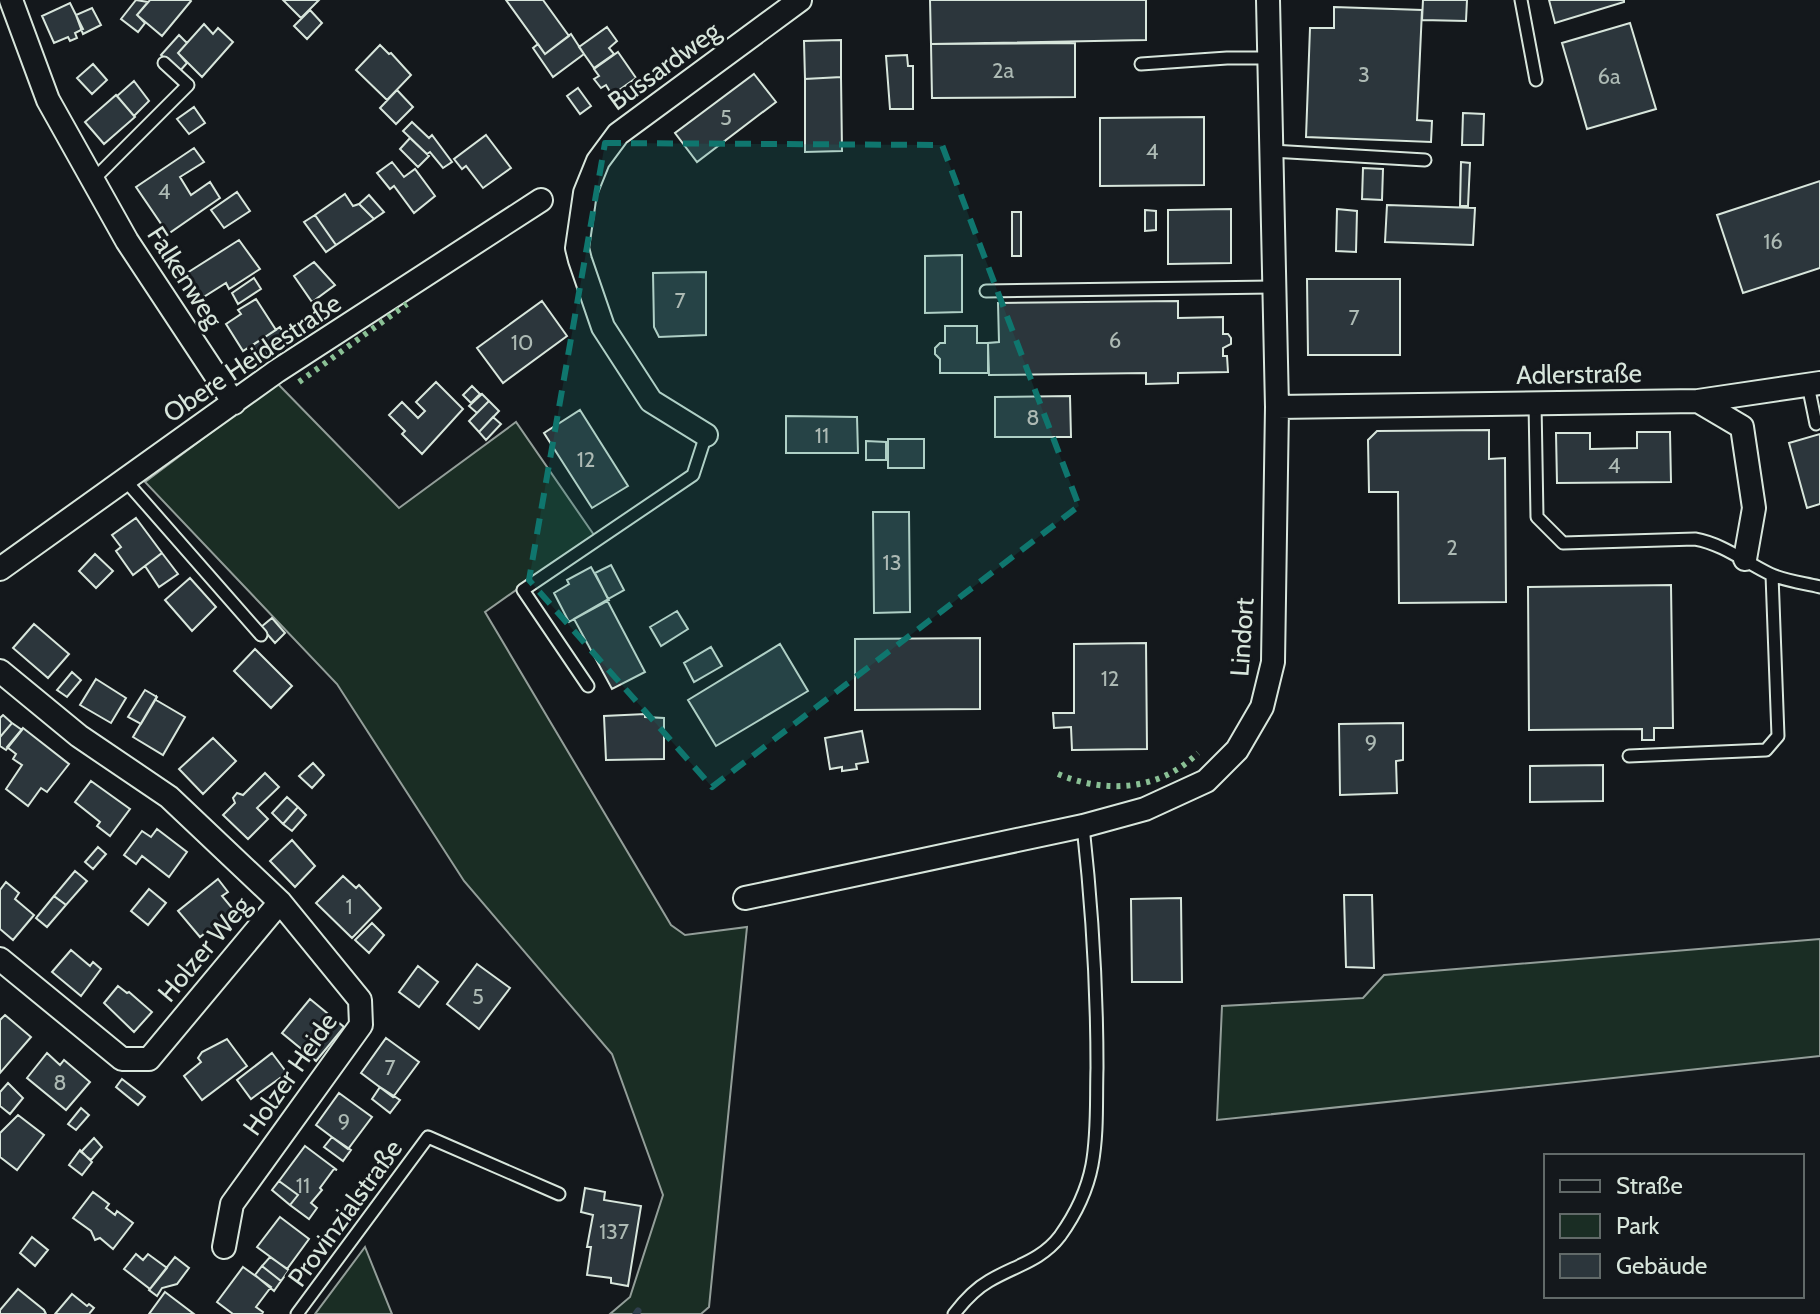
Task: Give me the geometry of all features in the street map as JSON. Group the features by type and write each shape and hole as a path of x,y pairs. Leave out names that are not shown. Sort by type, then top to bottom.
{"street":[{"name":"Bussardweg","path":"706,435 651,401 603,327 577,248 585,193 598,161 618,134 800,0"},
{"name":"Lindort","path":"745,898 1083,826 1145,809 1206,781 1237,750 1262,707 1273,662 1277,407 1268,0"},
{"name":"Falkenweg","path":"16,4 48,100 127,241 234,403"},
{"name":"Obere Heidestraße","path":"0,569 277,371 541,200"},
{"name":"Adlerstraße","path":"1277,407 1698,401 1814,384"},
{"path":"1698,401 1742,427 1754,508 1745,559"},
{"name":"Holzer Weg","path":"0,671 79,736 169,797 280,902 149,1059 122,1059 0,959"},
{"name":"Holzer Heide","path":"224,1247 232,1204 361,1025 360,1000 280,902"}],"lane":[{"path":"1521,0 1536,80"},
{"path":"1141,64 1269,58"},
{"path":"93,180 188,85 164,63"},
{"path":"1272,151 1425,160"},
{"path":"986,291 1274,287"},
{"path":"1814,384 1816,424"},
{"path":"1535,403 1537,517 1563,543 1695,539 1745,559 1772,575 1820,587"},
{"path":"588,686 523,590 693,475 706,435"},
{"path":"125,480 261,635"},
{"path":"1629,756 1766,750 1778,736 1772,575"},
{"path":"954,1314 964,1300 989,1281 1046,1252 1077,1210 1091,1168 1096,1136 1097,1020 1092,914 1083,826"},
{"name":"Provinzialstraße","path":"297,1314 428,1137 559,1194"}],"highlighted area":[{"path":"605,143 942,145 1079,506 712,787 529,580"}],"green space":[{"path":"277,383 399,508 516,422 594,535 485,612 671,925 685,935 747,927 709,1307 701,1314 610,1314 630,1297 663,1195 612,1054 464,881 337,684 145,482"},
{"path":"1820,939 1820,1056 1217,1120 1222,1006 1363,998 1384,975"},
{"path":"365,1247 392,1314 315,1314"}],"building":[{"path":"136,0 148,2 137,15 145,23 138,32 121,19"},
{"path":"150,0 191,1 162,36 137,15"},
{"path":"283,0 319,0 301,18"},
{"path":"506,0 543,0 569,36 545,54"},
{"path":"930,0 1146,0 1146,40 931,44"},
{"path":"1423,0 1467,0 1466,21 1422,20"},
{"path":"1549,0 1624,0 1624,2 1555,23"},
{"path":"70,3 83,29 75,33 77,38 70,41 68,37 54,43 42,16"},
{"path":"1334,7 1422,10 1417,120 1432,121 1431,142 1306,137 1310,28 1334,28"},
{"path":"92,8 101,25 83,34 76,15"},
{"path":"310,10 322,23 307,39 294,26"},
{"path":"1630,23 1656,109 1587,129 1562,43"},
{"path":"204,24 213,34 218,28 233,42 202,77 178,53"},
{"path":"607,27 617,41 609,48 614,54 594,68 579,47"},
{"path":"571,34 584,54 553,77 533,48 538,44 545,54"},
{"path":"179,35 187,43 178,53 187,63 179,72 161,55"},
{"path":"841,40 841,77 805,79 804,41"},
{"path":"1075,43 1075,97 932,98 931,44"},
{"path":"380,45 411,75 387,100 356,70"},
{"path":"618,52 636,78 612,95 606,85 601,88 594,79 599,76 594,69"},
{"path":"907,55 908,66 913,66 913,109 890,109 886,56"},
{"path":"93,64 107,80 92,94 77,78"},
{"path":"754,74 776,102 697,162 675,133"},
{"path":"841,77 842,151 805,152 805,79"},
{"path":"134,81 149,101 134,116 117,96"},
{"path":"578,88 591,106 580,114 567,96"},
{"path":"397,90 413,107 396,124 380,108"},
{"path":"116,95 135,117 104,144 85,122"},
{"path":"194,107 205,123 189,134 177,119"},
{"path":"1463,113 1484,114 1483,145 1462,145"},
{"path":"1204,117 1204,185 1100,186 1100,118"},
{"path":"412,122 429,138 432,135 452,162 443,168 430,152 427,154 403,131"},
{"path":"486,135 511,168 483,188 466,166 462,169 454,159"},
{"path":"410,138 429,156 418,167 400,149"},
{"path":"194,148 204,162 180,177 191,195 210,182 220,198 168,234 136,187"},
{"path":"392,162 404,177 415,169 435,196 414,213 394,186 390,189 377,173"},
{"path":"1461,162 1470,163 1468,206 1460,206"},
{"path":"1363,168 1383,169 1382,200 1362,199"},
{"path":"1820,181 1820,268 1743,293 1717,215"},
{"path":"237,192 250,211 224,228 211,210"},
{"path":"345,194 353,206 359,204 374,219 336,245 315,215"},
{"path":"369,195 384,212 374,219 359,204"},
{"path":"1387,205 1475,208 1473,245 1385,242"},
{"path":"1231,209 1231,263 1168,264 1168,210"},
{"path":"1337,209 1357,211 1356,252 1336,251"},
{"path":"1145,210 1156,211 1156,230 1145,231"},
{"path":"1012,212 1021,212 1021,256 1012,256"},
{"path":"315,215 336,245 326,252 304,222"},
{"path":"239,240 260,269 229,289 226,283 202,298 200,294 195,297 190,290 195,286 187,273"},
{"path":"962,255 962,312 925,313 925,256"},
{"path":"314,262 335,285 312,302 294,276"},
{"path":"706,272 706,335 659,337 654,327 653,273"},
{"path":"254,278 261,289 238,304 232,293"},
{"path":"1307,279 1400,279 1400,355 1308,355"},
{"path":"256,299 276,330 243,351 226,324 241,314 238,310"},
{"path":"542,301 567,336 503,383 477,348"},
{"path":"1178,301 1178,318 1223,317 1223,334 1231,338 1231,344 1223,348 1228,372 1178,373 1178,383 1146,384 1146,373 989,375 988,343 999,342 998,303"},
{"path":"945,326 977,326 977,343 988,343 988,373 940,373 940,359 935,354 935,348 945,343"},
{"path":"280,327 287,339 261,358 253,345"},
{"path":"436,382 463,409 422,454 389,415 402,402 418,418 425,411 416,402"},
{"path":"472,386 480,394 471,403 463,395"},
{"path":"482,394 489,401 477,413 469,406"},
{"path":"1070,396 1071,437 995,437 995,397"},
{"path":"489,401 499,411 479,432 469,421"},
{"path":"580,410 628,486 592,508 544,433"},
{"path":"786,416 857,417 858,453 786,453"},
{"path":"493,417 501,424 486,440 479,432"},
{"path":"1489,430 1489,459 1505,458 1506,602 1399,603 1398,492 1369,492 1368,440 1377,431"},
{"path":"1637,432 1670,432 1671,482 1557,483 1556,433 1590,433 1590,449 1637,448"},
{"path":"1820,434 1820,504 1807,508 1789,443"},
{"path":"888,439 924,439 924,468 888,468"},
{"path":"866,441 886,442 886,460 866,460"},
{"path":"873,512 909,512 910,612 874,613"},
{"path":"136,518 162,553 133,575 116,551 121,547 112,535"},
{"path":"162,553 178,574 159,587 145,566"},
{"path":"95,554 113,571 96,588 79,571"},
{"path":"611,565 624,590 608,599 595,573"},
{"path":"591,567 609,600 569,622 554,593 569,584 567,580"},
{"path":"190,578 216,607 192,631 165,600"},
{"path":"1671,585 1673,728 1654,728 1654,740 1642,740 1642,729 1529,730 1528,587"},
{"path":"607,600 645,672 612,689 574,619"},
{"path":"677,611 688,629 661,646 650,627"},
{"path":"272,618 285,633 275,643 261,627"},
{"path":"34,624 69,654 48,678 13,648"},
{"path":"980,638 980,709 855,710 855,639"},
{"path":"1146,643 1147,749 1072,750 1071,727 1054,728 1053,713 1074,713 1074,644"},
{"path":"780,644 808,691 716,746 688,700"},
{"path":"711,647 722,666 694,682 684,663"},
{"path":"255,649 292,686 271,708 234,671"},
{"path":"72,672 81,680 67,697 57,690"},
{"path":"96,679 126,698 111,723 80,705"},
{"path":"145,690 157,697 141,724 128,717"},
{"path":"156,698 185,717 163,755 133,737"},
{"path":"645,714 645,717 664,718 664,759 606,760 604,716"},
{"path":"3,715 12,723 0,737 0,718"},
{"path":"12,723 22,730 6,750 0,746 0,737"},
{"path":"1403,723 1403,760 1396,761 1397,793 1340,795 1339,724"},
{"path":"23,728 69,764 47,792 41,788 28,806 6,789 22,765 13,759 16,754 7,747"},
{"path":"862,731 868,762 856,764 857,769 830,769 825,738"},
{"path":"213,738 236,761 203,794 179,769"},
{"path":"313,763 324,775 312,788 299,776"},
{"path":"1603,765 1603,801 1530,802 1530,766"},
{"path":"265,773 279,787 257,808 268,819 248,839 223,815 235,803 233,798 237,793 243,795"},
{"path":"91,781 130,809 110,836 97,826 100,822 75,802"},
{"path":"287,797 298,807 283,824 272,813"},
{"path":"298,807 306,815 292,831 283,824"},
{"path":"157,829 187,852 169,877 142,856 136,864 124,855 142,831 151,837"},
{"path":"292,840 315,866 295,887 270,861"},
{"path":"98,847 106,854 93,869 85,862"},
{"path":"75,871 87,881 66,905 54,896"},
{"path":"343,876 356,888 359,885 381,908 352,938 316,903"},
{"path":"218,879 228,892 222,896 237,914 213,934 209,930 200,937 178,911"},
{"path":"6,882 19,893 15,899 34,915 13,940 0,929 0,890"},
{"path":"149,889 166,903 148,925 131,911"},
{"path":"1344,895 1372,895 1374,968 1346,967"},
{"path":"54,896 66,905 47,927 36,918"},
{"path":"1181,898 1182,982 1132,982 1131,899"},
{"path":"372,923 384,935 369,953 355,940"},
{"path":"71,950 90,966 93,962 101,969 81,996 52,972"},
{"path":"477,964 510,988 479,1029 447,1004"},
{"path":"418,966 438,982 419,1007 399,992"},
{"path":"118,986 152,1012 134,1032 104,1003"},
{"path":"310,999 344,1027 316,1061 282,1033"},
{"path":"5,1015 31,1037 0,1073 0,1020"},
{"path":"386,1038 419,1062 393,1097 361,1073"},
{"path":"227,1039 247,1066 202,1100 184,1076 201,1062 198,1058 202,1052"},
{"path":"47,1053 60,1065 64,1060 90,1082 66,1110 27,1078"},
{"path":"272,1053 287,1073 251,1099 237,1080"},
{"path":"122,1079 145,1097 138,1105 116,1087"},
{"path":"8,1083 23,1098 10,1114 0,1106 0,1092"},
{"path":"380,1087 400,1100 390,1113 372,1099"},
{"path":"339,1093 372,1117 348,1149 316,1125"},
{"path":"81,1108 89,1115 76,1130 68,1124"},
{"path":"18,1115 44,1135 17,1170 0,1157 0,1133"},
{"path":"332,1137 351,1150 343,1161 324,1147"},
{"path":"94,1138 102,1147 91,1160 81,1152"},
{"path":"305,1146 337,1170 334,1169 311,1203 317,1208 309,1219 290,1205 298,1195 279,1181"},
{"path":"80,1150 92,1162 82,1175 69,1165"},
{"path":"279,1181 298,1195 290,1205 272,1190"},
{"path":"585,1188 605,1192 604,1200 641,1206 628,1286 611,1283 611,1278 587,1275 591,1247 587,1247 593,1215 581,1212"},
{"path":"93,1192 109,1204 106,1208 115,1215 117,1211 133,1223 113,1249 100,1238 95,1240 91,1231 73,1218"},
{"path":"280,1217 309,1239 287,1269 257,1247"},
{"path":"32,1237 48,1250 35,1266 20,1253"},
{"path":"136,1254 143,1260 148,1254 167,1268 150,1289 124,1269"},
{"path":"175,1257 189,1268 177,1284 162,1288 157,1296 149,1290"},
{"path":"270,1257 289,1270 281,1281 262,1266"},
{"path":"262,1266 281,1281 274,1291 255,1275"},
{"path":"243,1267 271,1287 256,1307 262,1314 233,1314 217,1302"},
{"path":"18,1289 44,1310 46,1314 0,1314"},
{"path":"165,1292 194,1314 149,1314"},
{"path":"72,1294 94,1308 89,1314 55,1314"}],"hedge":[{"path":"299,382 407,304"},
{"path":"1058,774 1095,784 1131,785 1166,775 1198,753"}]}
